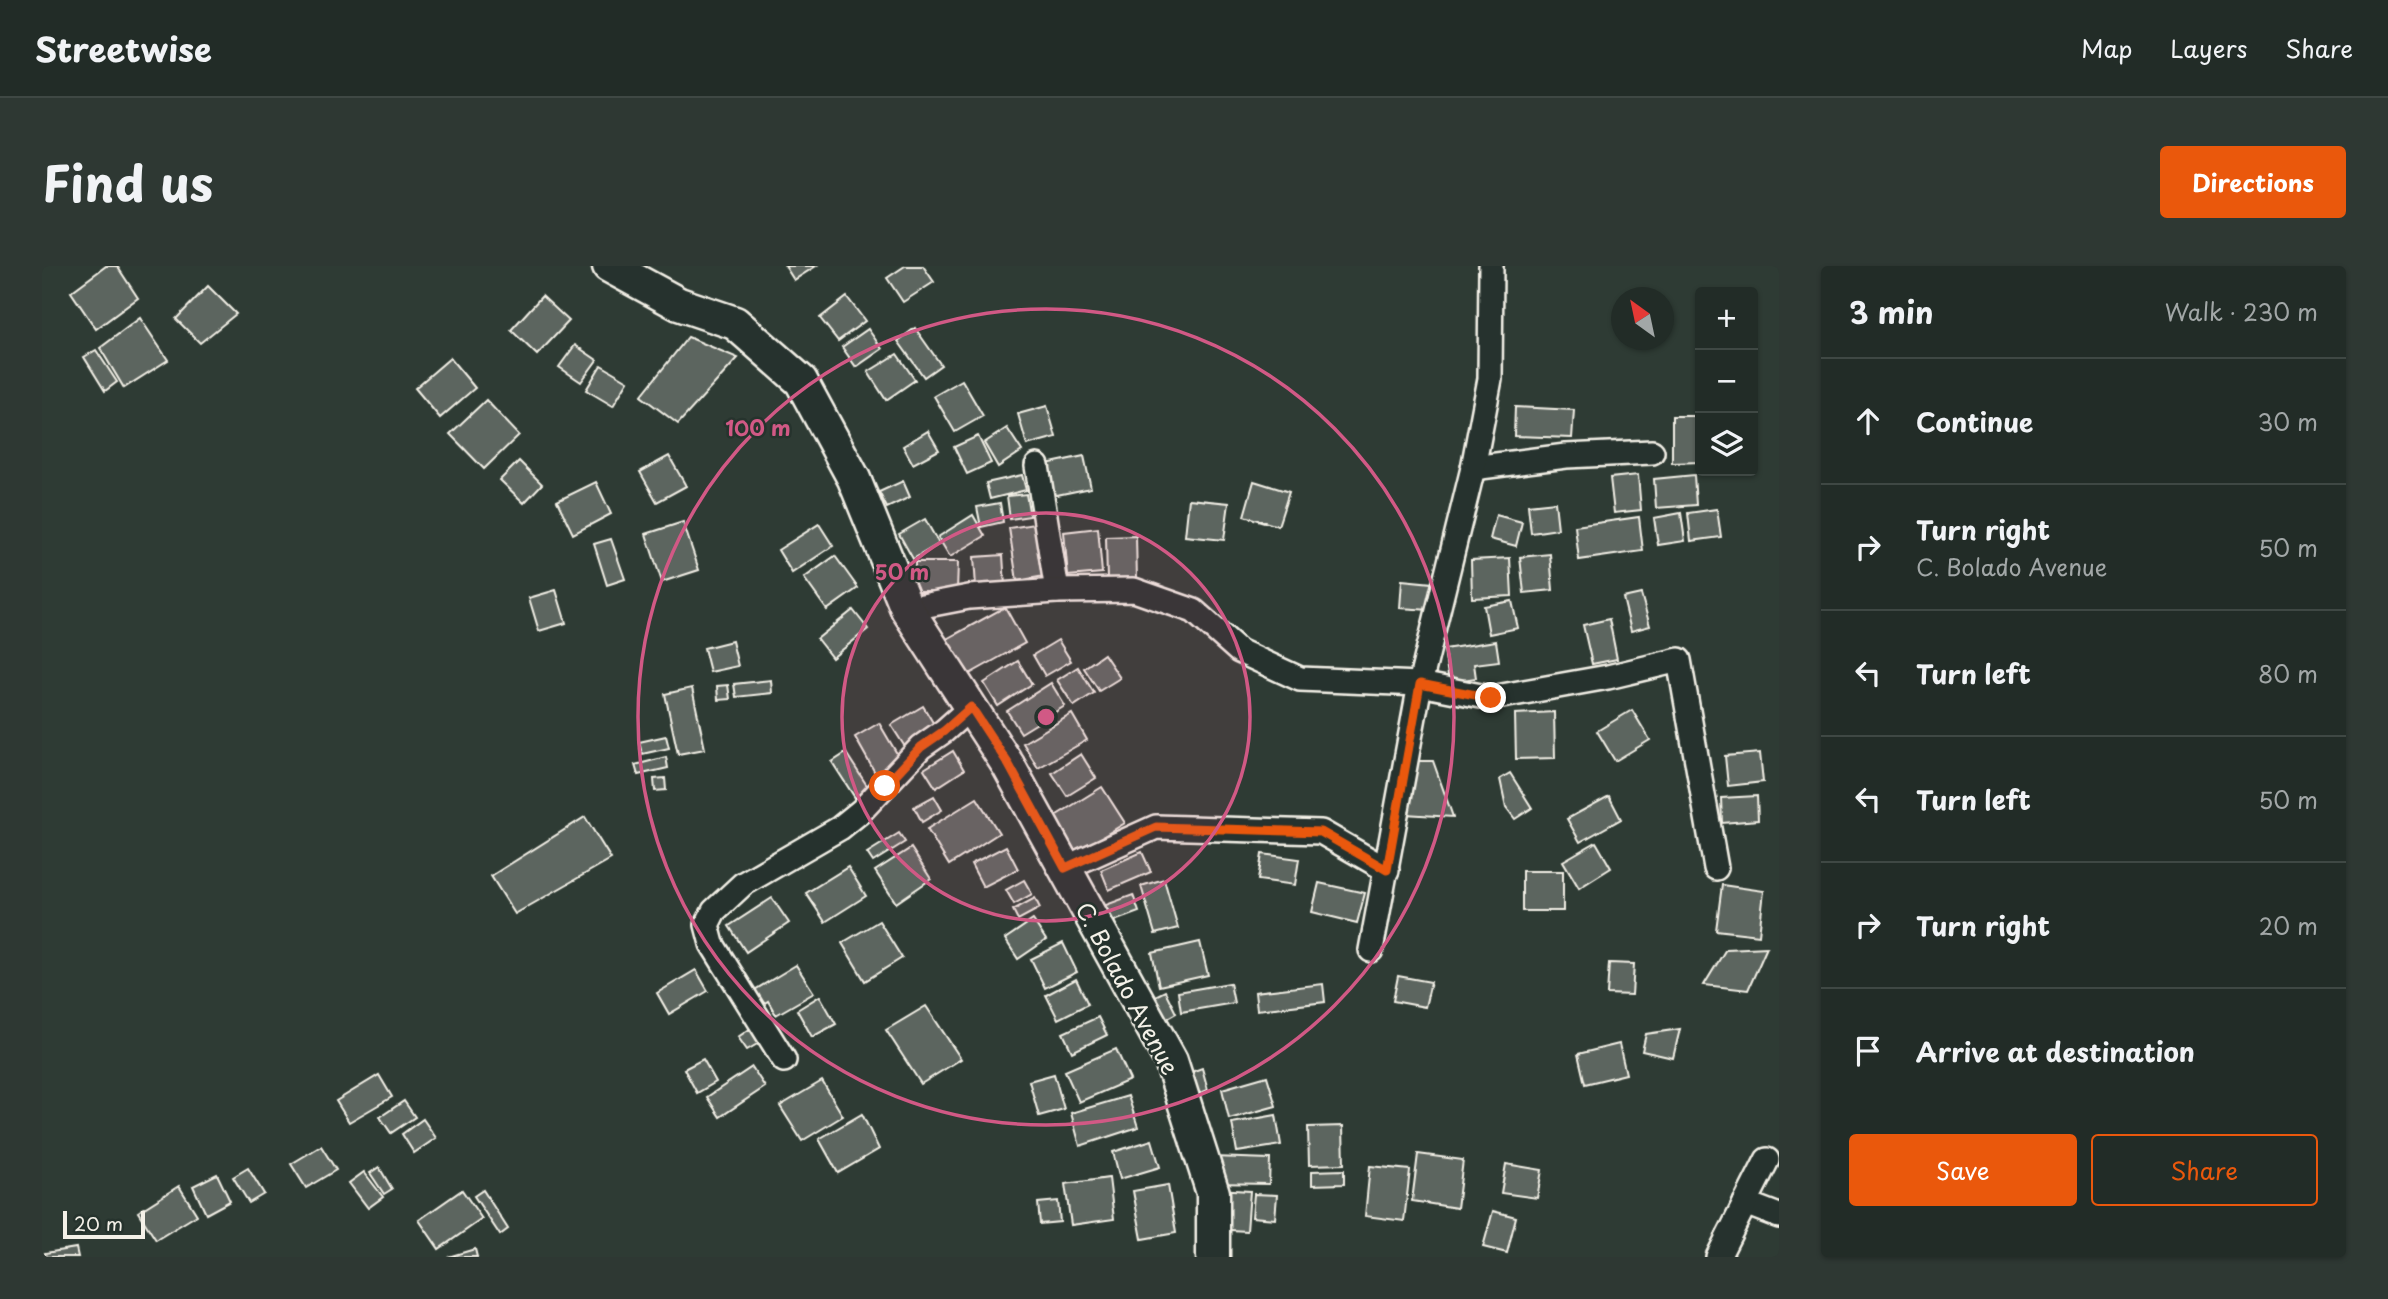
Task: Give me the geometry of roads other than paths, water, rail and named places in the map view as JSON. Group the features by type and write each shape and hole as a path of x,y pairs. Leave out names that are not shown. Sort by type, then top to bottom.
{"street":[{"name":"C. Bolado Avenue","path":"609,266 679,304 735,323 800,381 853,480 908,609 1009,765 1171,1061 1213,1193 1213,1257"},
{"path":"1371,950 1420,684 1473,468 1490,379 1491,266"},
{"path":"1473,468 1566,456 1652,452"},
{"path":"1037,466 1056,591"},
{"path":"908,609 969,597 1056,591 1134,590 1194,611 1239,652 1300,679 1420,684 1491,698 1608,677 1679,660 1716,868"},
{"path":"784,1060 712,944 707,925 714,911 743,884 840,828 861,811 921,747 971,707"},
{"path":"1065,868 1156,827 1321,832 1387,870"},
{"path":"1718,1257 1767,1160"},
{"path":"1745,1203 1779,1216"}]}
